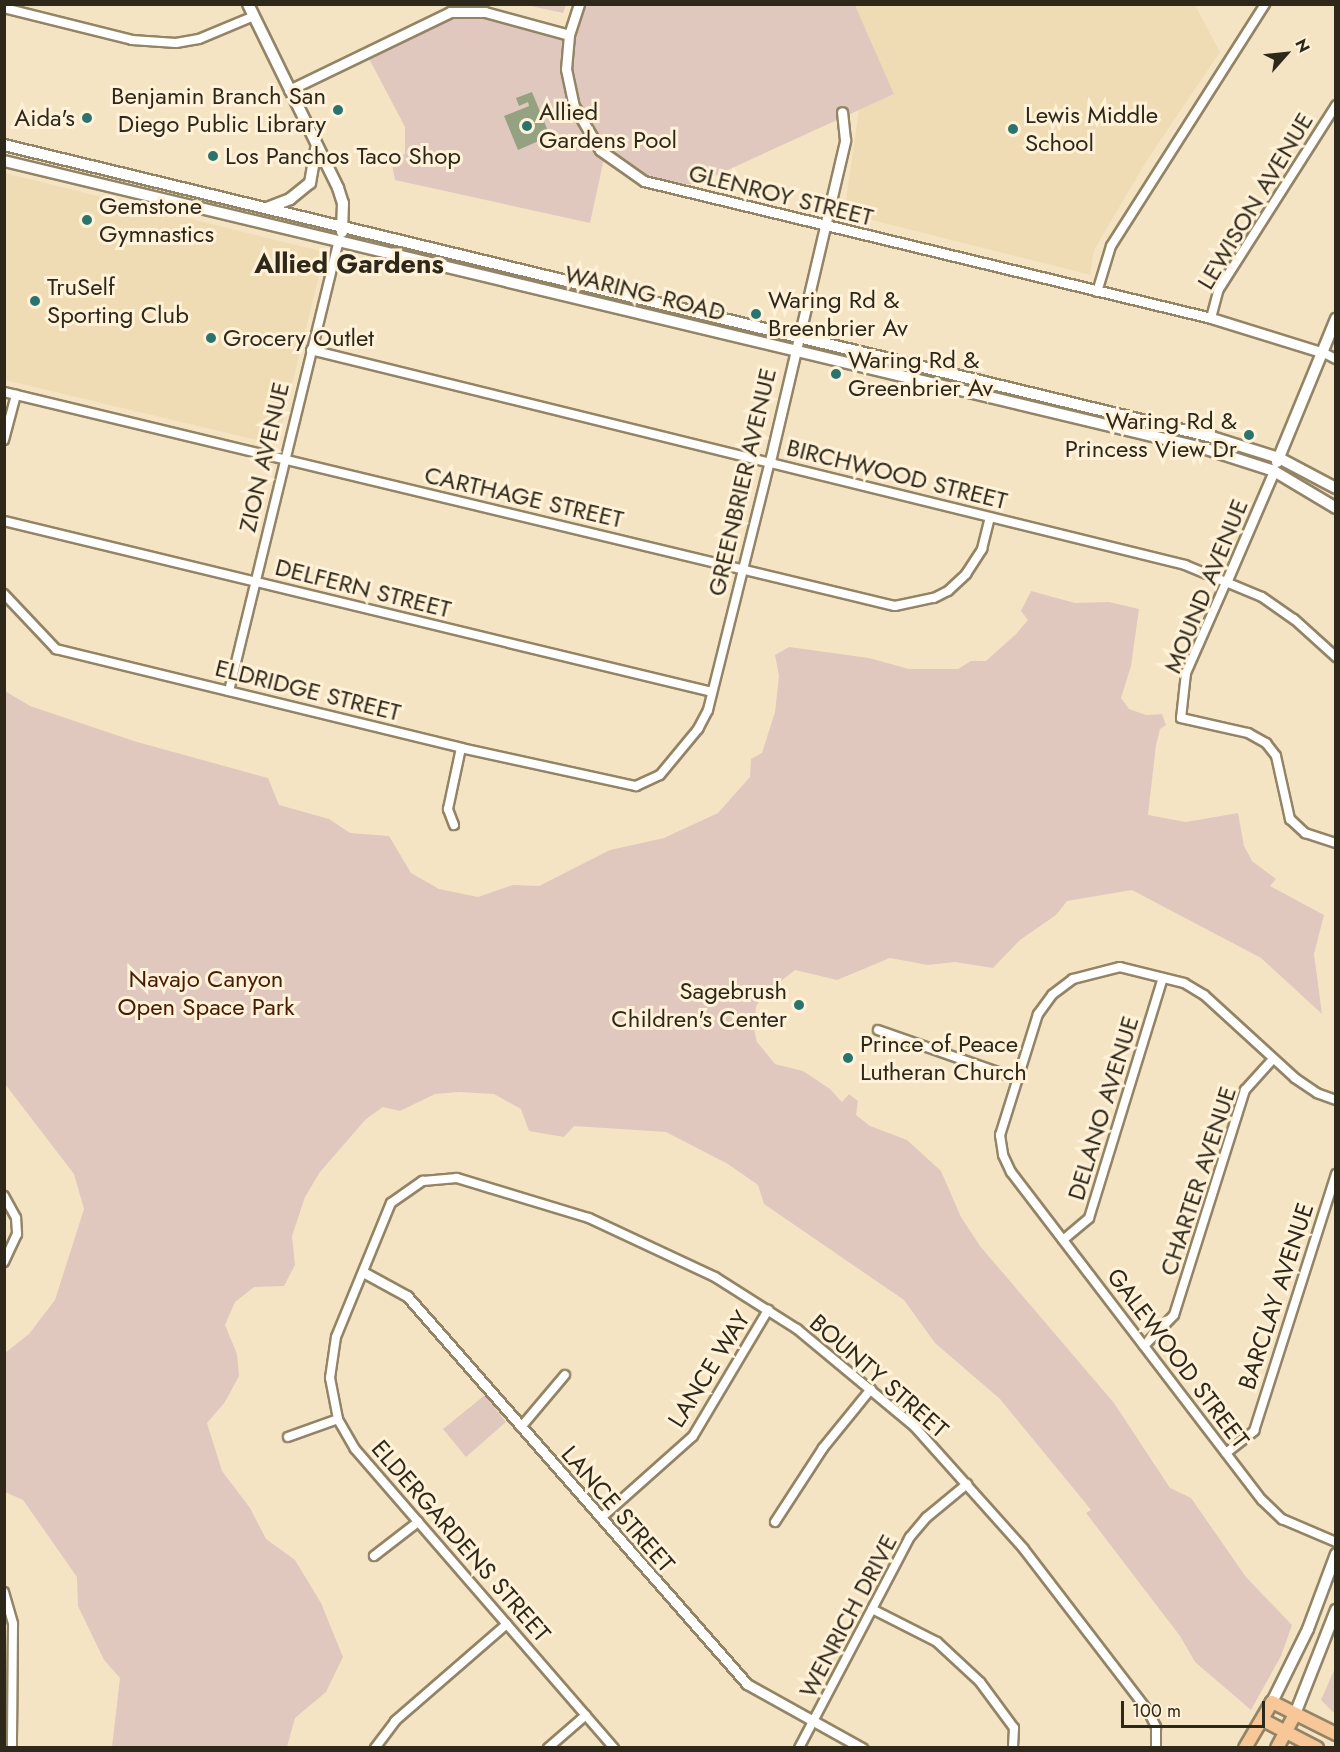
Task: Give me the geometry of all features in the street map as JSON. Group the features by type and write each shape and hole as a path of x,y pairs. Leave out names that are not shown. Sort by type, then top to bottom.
{"main road":[{"name":"ZION AVENUE","path":"248,4 341,196 343,227 339,241"},
{"path":"267,208 290,199 310,183 316,164 316,144"},
{"name":"WARING ROAD","path":"4,145 1212,437 1279,458 1335,488"},
{"name":"WARING ROAD","path":"4,161 1206,449 1274,471 1335,508"},
{"path":"1274,471 1324,353 1335,319"},
{"path":"1245,1748 1263,1720 1308,1629 1335,1554"},
{"path":"1277,1748 1295,1714 1335,1610"},
{"path":"1272,1702 1335,1734"},
{"path":"1263,1720 1317,1748"}],"street":[{"path":"289,90 450,12 485,12 569,35 579,4"},
{"path":"1097,292 1111,246 1265,4"},
{"path":"4,8 132,40 176,43 200,39 254,16"},
{"name":"GLENROY STREET","path":"569,35 566,69 574,106 589,137 622,169 644,181 1211,318 1324,353 1335,359"},
{"name":"LEWISON AVENUE","path":"1211,318 1219,289 1335,105"},
{"name":"GREENBRIER AVENUE","path":"624,786 646,784 660,775 698,729 712,692 741,569 770,461 796,337 845,140 842,112"},
{"name":"ZION AVENUE","path":"229,690 339,241"},
{"name":"BIRCHWOOD STREET","path":"311,350 770,461 990,518 1185,565 1227,580"},
{"name":"CARTHAGE STREET","path":"4,393 905,606 934,598 966,574 982,549 990,518"},
{"path":"4,440 16,395"},
{"name":"MOUND AVENUE","path":"1274,471 1186,674 1181,718 1248,733 1266,743 1276,756 1290,819 1305,833 1335,843"},
{"name":"DELFERN STREET","path":"4,521 712,692"},
{"path":"1227,580 1294,619 1335,657"},
{"name":"ELDRIDGE STREET","path":"4,594 56,649 624,786"},
{"path":"454,825 448,809 461,748"},
{"name":"GALEWOOD STREET","path":"1163,978 1120,967 1073,979 1052,995 1038,1014 1000,1135 1003,1155 1011,1172 1262,1500 1282,1519 1335,1542"},
{"path":"1163,978 1184,983 1204,995 1273,1059 1317,1093 1335,1100"},
{"name":"DELANO AVENUE","path":"1063,1239 1089,1218 1163,978"},
{"path":"878,1030 1018,1079"},
{"name":"CHARTER AVENUE","path":"1144,1346 1174,1315 1245,1090 1273,1059"},
{"name":"BARCLAY AVENUE","path":"1226,1453 1254,1431 1335,1174"},
{"name":"ELDERGARDENS STREET","path":"458,1178 423,1181 391,1203 336,1337 330,1378 338,1419 355,1449 614,1748"},
{"name":"BOUNTY STREET","path":"458,1178 589,1218 715,1277 768,1310 871,1389 914,1426 1023,1548 1148,1711 1156,1727 1156,1748"},
{"path":"4,1262 17,1234 16,1218 6,1197"},
{"name":"LANCE STREET","path":"363,1272 407,1296 602,1518 723,1661 763,1696 862,1748"},
{"name":"LANCE WAY","path":"602,1518 693,1436 768,1310"},
{"path":"521,1427 565,1375"},
{"path":"775,1522 823,1448 871,1389"},
{"path":"288,1437 338,1419"},
{"name":"WENRICH DRIVE","path":"799,1748 910,1537 927,1517 967,1484"},
{"path":"374,1556 418,1522"},
{"path":"4,1592 13,1624 12,1748"},
{"path":"872,1609 937,1642 980,1682 1014,1728 1013,1748"},
{"path":"375,1748 395,1720 507,1624"},
{"path":"548,1748 586,1715"}],"shaded area":[{"name":"Lewis Middle School","path":"855,5 1195,5 1220,52 1146,162 1094,250 1090,275 844,213 859,110 894,94"},
{"name":"Allied Gardens Pool","path":"532,92 550,136 518,150 504,116 529,106 528,102 519,106 516,98"},
{"path":"5,173 325,252 277,445 5,380"}],"green space":[{"path":"526,5 566,5 563,13"},
{"path":"579,5 855,5 894,94 697,184 654,184 605,154 590,223 395,180 391,160 405,154 405,127 366,53 439,17 469,11 569,35"},
{"name":"Navajo Canyon Open Space Park","path":"1031,591 1075,603 1109,602 1139,609 1131,666 1121,698 1129,709 1146,715 1162,714 1166,725 1160,729 1156,745 1148,815 1186,822 1238,813 1244,846 1252,861 1276,879 1270,886 1324,915 1314,954 1322,1014 1261,958 1132,890 1067,901 1056,915 1020,940 993,968 955,962 928,965 890,958 837,980 795,970 762,996 756,1007 754,1029 757,1042 775,1064 803,1071 830,1089 842,1102 849,1094 858,1101 856,1115 870,1126 907,1140 941,1171 961,1217 980,1246 1114,1403 1170,1488 1191,1498 1246,1577 1292,1625 1281,1656 1251,1710 1195,1662 1180,1636 1086,1513 1091,1510 1000,1399 935,1343 904,1300 764,1204 758,1185 728,1164 666,1132 574,1126 564,1137 529,1131 521,1109 494,1094 459,1092 435,1094 400,1111 383,1107 366,1119 320,1172 305,1197 292,1236 295,1265 284,1286 254,1287 235,1302 225,1325 237,1354 239,1376 225,1402 207,1423 222,1471 250,1508 266,1539 295,1560 321,1603 343,1657 326,1692 295,1718 287,1747 112,1747 120,1678 104,1660 78,1606 77,1577 23,1500 5,1492 5,1353 29,1334 55,1300 84,1209 74,1174 5,1084 5,691 30,706 137,742 268,778 279,805 329,819 350,833 389,836 411,873 439,889 478,897 513,885 539,886 610,850 664,838 718,813 750,777 751,759 762,753 775,712 779,676 775,655 789,647 869,658 909,669 958,669 971,661 986,661 1016,634 1028,620 1021,611"},
{"path":"485,1395 506,1422 466,1457 443,1429"},
{"path":"1335,1668 1335,1714 1321,1700"}],"place":[{"name":"Benjamin Branch San Diego Public Library","path":"338,110"},
{"name":"Aida's","path":"87,118"},
{"name":"Allied Gardens Pool","path":"527,126"},
{"name":"Lewis Middle School","path":"1013,129"},
{"name":"Los Panchos Taco Shop","path":"213,156"},
{"name":"Gemstone Gymnastics","path":"87,220"},
{"name":"TruSelf Sporting Club","path":"35,301"},
{"name":"Waring Rd & Breenbrier Av","path":"756,314"},
{"name":"Grocery Outlet","path":"211,338"},
{"name":"Waring Rd & Greenbrier Av","path":"836,374"},
{"name":"Waring Rd & Princess View Dr","path":"1249,435"},
{"name":"Sagebrush Children's Center","path":"799,1005"},
{"name":"Prince of Peace Lutheran Church","path":"848,1058"}],"district":[{"name":"Allied Gardens","path":"349,264"}]}
